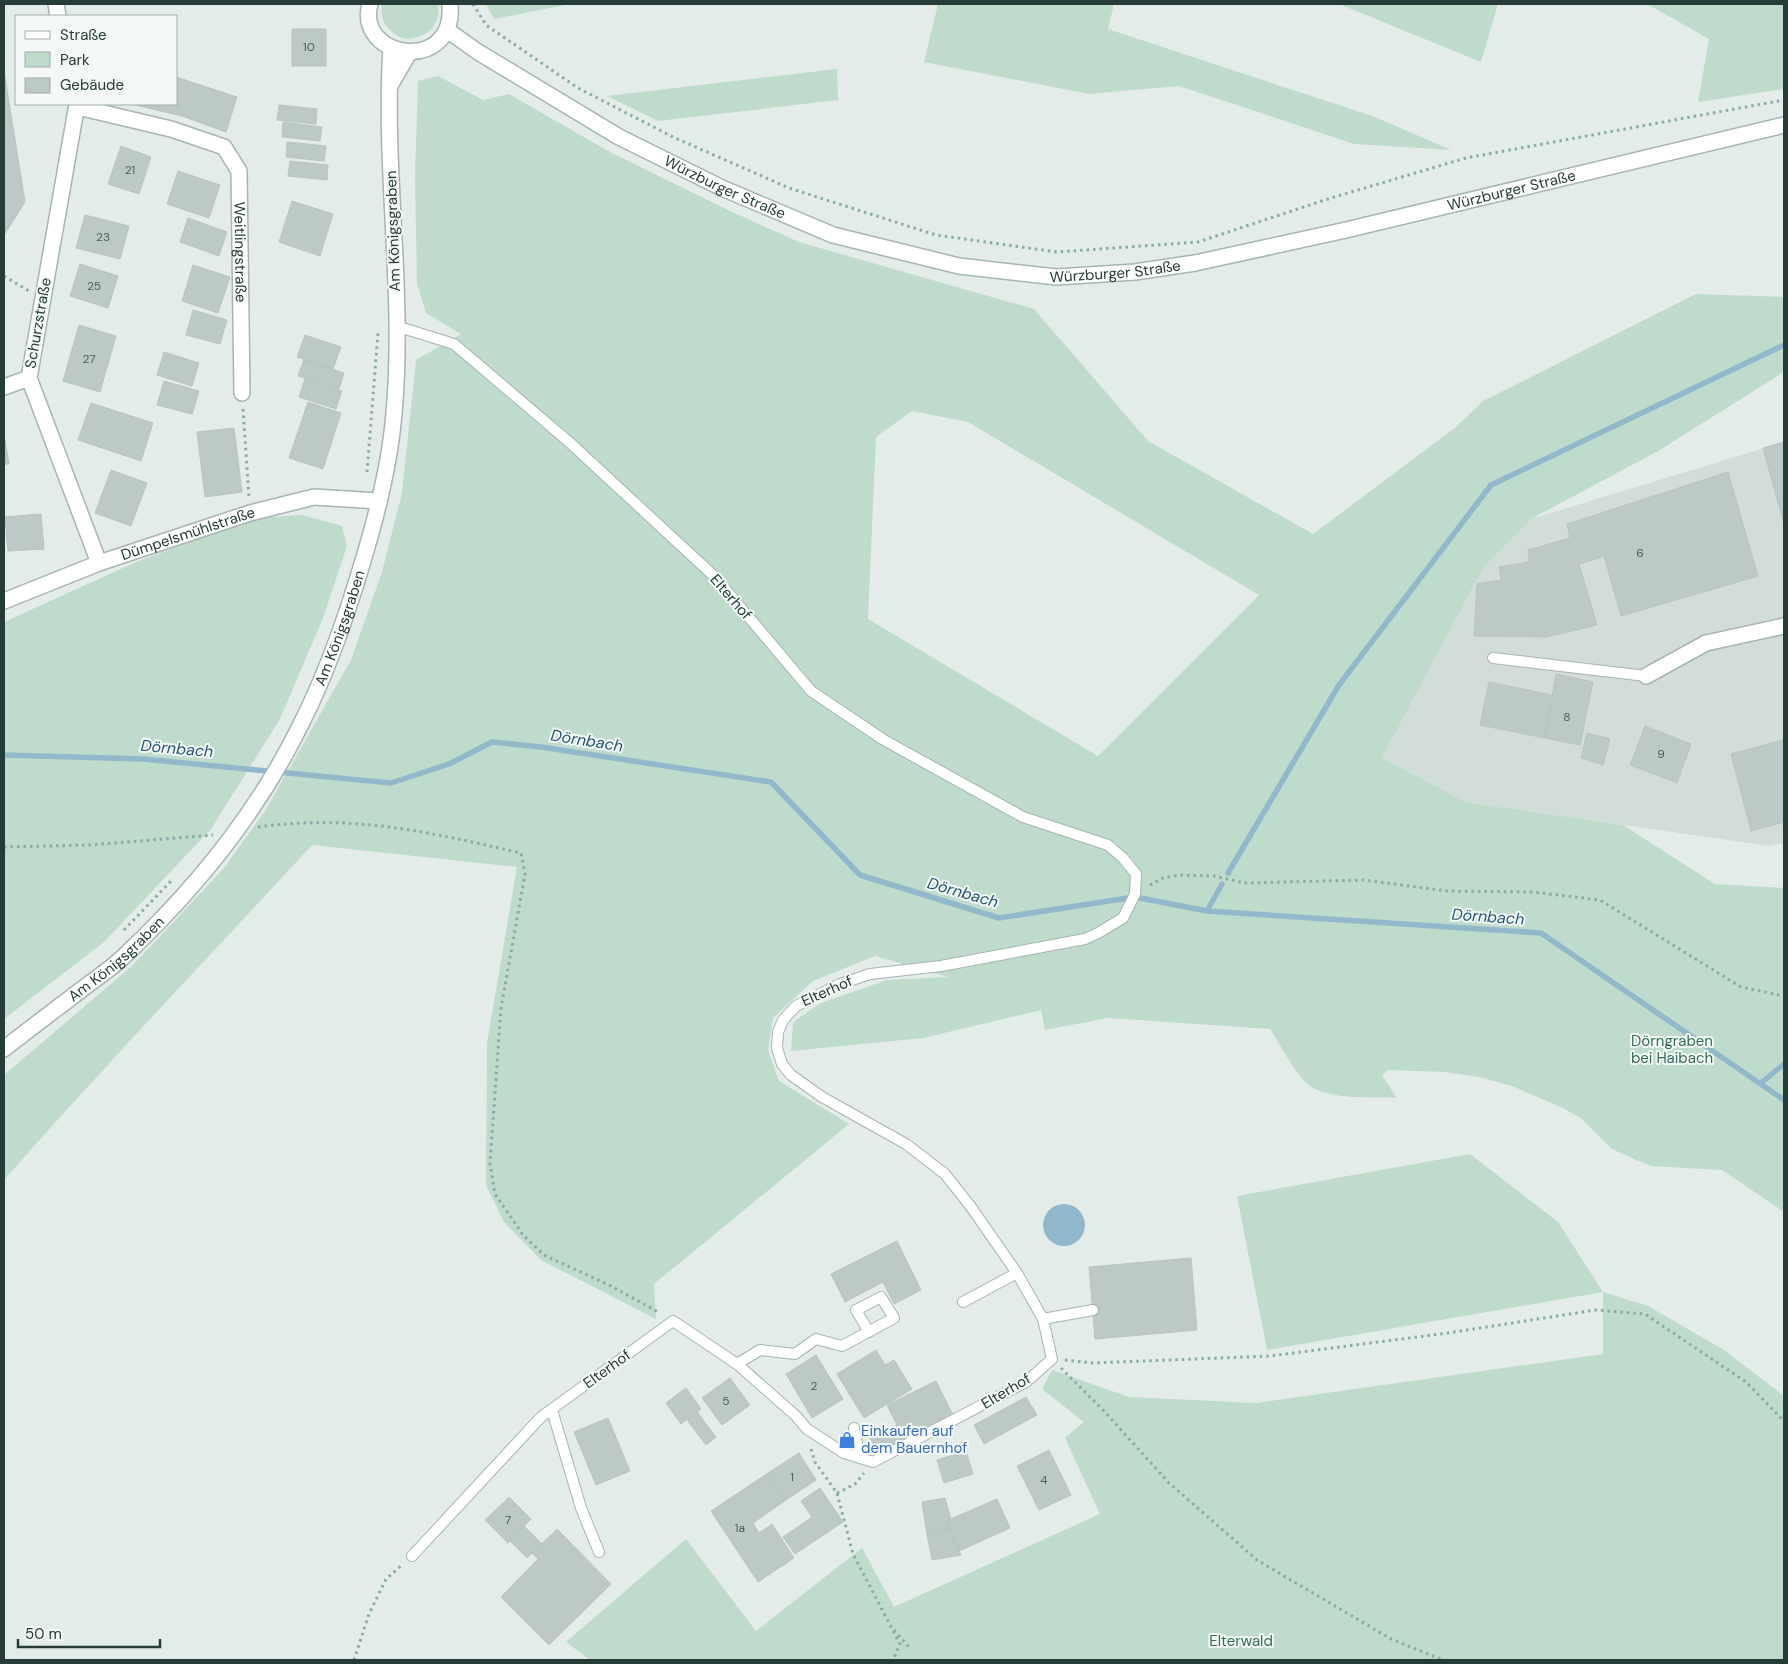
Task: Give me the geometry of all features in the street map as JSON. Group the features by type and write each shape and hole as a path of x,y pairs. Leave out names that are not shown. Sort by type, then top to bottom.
{"street":[{"path":"370,4 369,18 372,27 383,43 391,48 409,53 420,51 443,35 451,16 450,4"},
{"name":"Würzburger Straße","path":"443,35 478,52 619,137 722,188 833,235 959,266 1056,277 1135,272 1195,263 1346,230 1784,125"},
{"name":"Am Königsgraben","path":"4,1049 120,960 171,908 212,862 255,803 301,725 324,673 351,600 372,500 394,413 396,326 388,87 391,48"},
{"path":"388,87 409,53"},
{"name":"Schurzstraße","path":"78,105 29,378 99,563"},
{"name":"Weitlingstraße","path":"78,105 171,129 224,147 239,171 242,393"},
{"path":"4,387 29,378"},
{"name":"Dümpelsmühlstraße","path":"4,601 99,563 250,513 314,497 372,500"},
{"path":"1646,676 1706,643 1784,626"}],"lane":[{"name":"Elterhof","path":"396,326 454,344 568,441 715,577 811,691 884,740 1023,817 1108,845 1123,858 1136,874 1135,894 1123,918 1086,939 1002,953 941,966 870,974 840,984 796,1006 783,1020 778,1032 777,1048 782,1064 792,1075 822,1098 906,1144 945,1174 971,1207 1017,1273 1043,1320 1052,1358 1026,1382 874,1462"},
{"path":"1493,658 1646,676"},
{"path":"963,1302 1017,1273"},
{"path":"1043,1320 1092,1310"},
{"name":"Elterhof","path":"412,1556 527,1431 552,1410 673,1321"},
{"path":"673,1321 737,1364 796,1416 807,1429 844,1454 874,1462"},
{"path":"737,1364 760,1350 795,1354 816,1339 842,1346 869,1332"},
{"path":"552,1410 581,1508 599,1552"},
{"path":"854,1428 860,1458"}],"path":[{"path":"473,4 486,25 578,88 673,137 789,188 936,235 1057,252 1198,242 1331,198 1466,158 1784,100"},
{"path":"4,276 42,298"},
{"path":"372,500 379,329 396,326"},
{"path":"242,393 250,513"},
{"path":"4,847 90,845 214,835 296,822 361,823 428,832 521,854 524,874 501,1008 490,1163 494,1194 523,1235 544,1256 611,1286 673,1321"},
{"path":"208,842 214,835"},
{"path":"1135,894 1163,878 1180,875 1214,876 1244,883 1364,880 1446,891 1532,892 1600,900 1741,987 1784,996"},
{"path":"121,933 175,877"},
{"path":"1052,1358 1093,1363 1270,1356 1448,1333 1596,1310 1645,1314 1746,1382 1784,1421"},
{"path":"1052,1358 1105,1412 1168,1482 1257,1560 1390,1639 1443,1660"},
{"path":"807,1429 815,1462 837,1492 853,1554 900,1644 893,1660"},
{"path":"837,1492 856,1484 874,1462"},
{"path":"354,1660 369,1614 386,1579 412,1556"},
{"path":"891,1626 909,1647"}],"shaded area":[{"path":"1784,442 1784,843 1769,846 1466,802 1382,758 1483,568 1531,519"}],"green space":[{"path":"382,4 438,4 439,12 435,25 431,30 419,37 405,39 394,34 386,26 382,16"},
{"path":"486,4 570,4 494,19"},
{"path":"938,4 1114,4 1108,29 1375,117 1451,150 1354,144 1179,86 1089,94 924,62"},
{"path":"1339,4 1498,4 1481,62"},
{"path":"1647,4 1784,4 1784,89 1698,102 1709,39"},
{"path":"837,69 838,100 658,121 607,96"},
{"name":"Dörngraben bei Haibach","path":"438,76 483,100 509,94 608,151 730,211 799,242 1034,309 1148,441 1313,534 1456,427 1483,401 1696,294 1784,297 1784,372 1658,451 1531,519 1483,568 1382,758 1466,802 1623,825 1715,884 1784,888 1784,1212 1722,1170 1652,1166 1636,1160 1612,1149 1582,1119 1563,1108 1512,1086 1479,1077 1445,1072 1388,1070 1382,1075 1397,1098 1352,1097 1328,1094 1310,1086 1304,1081 1270,1029 1108,1018 1045,1030 1041,1010 923,1038 791,1051 793,1022 821,1003 887,980 948,977 875,956 813,981 773,1018 768,1050 779,1081 849,1124 654,1284 656,1319 541,1260 504,1222 486,1185 487,1043 517,867 312,845 118,1053 4,1180 4,1075 132,966 224,868 265,811 351,660 382,572 402,493 416,360 461,334 426,313 417,284 415,176 418,81","holes":["912,411 968,422 1259,595 1098,756 868,619 876,437"]},
{"path":"302,515 342,526 347,546 323,618 280,719 211,829 104,942 4,1019 4,622 136,562 254,518"},
{"path":"1470,1154 1558,1222 1603,1292 1267,1350 1237,1196"},
{"name":"Elterwald","path":"1603,1292 1648,1306 1724,1350 1784,1396 1784,1660 590,1660 566,1642 686,1539 756,1631 862,1548 894,1607 1100,1514 1065,1438 1084,1422 1042,1389 1052,1370 1129,1397 1256,1403 1603,1354"}],"water":[{"path":"1068,1204 1076,1207 1082,1213 1085,1225 1082,1237 1076,1243 1060,1246 1052,1243 1046,1237 1043,1221 1046,1213 1052,1207"}],"building":[{"path":"292,29 326,29 326,66 292,66"},
{"path":"4,71 25,202 4,235"},
{"path":"178,78 237,97 226,132 182,116 135,105 178,105"},
{"path":"279,105 317,109 316,124 277,120"},
{"path":"283,122 322,127 320,141 282,137"},
{"path":"287,142 326,146 324,161 286,157"},
{"path":"121,146 151,157 139,194 108,184"},
{"path":"290,161 328,165 327,180 288,176"},
{"path":"178,171 220,185 209,218 167,204"},
{"path":"292,201 333,214 320,256 279,242"},
{"path":"85,215 129,226 120,259 76,248"},
{"path":"188,218 227,232 219,256 180,242"},
{"path":"80,264 118,276 108,308 70,296"},
{"path":"193,265 230,277 218,313 182,301"},
{"path":"193,310 227,320 220,344 186,335"},
{"path":"79,325 116,336 100,392 63,381"},
{"path":"305,335 341,347 333,369 297,357"},
{"path":"164,352 199,363 192,386 157,375"},
{"path":"304,359 344,373 339,389 298,376"},
{"path":"305,379 342,391 336,409 299,397"},
{"path":"164,381 199,391 192,414 157,405"},
{"path":"308,402 341,413 323,469 289,458"},
{"path":"91,403 153,423 141,461 78,440"},
{"path":"234,428 242,492 205,497 197,432"},
{"path":"4,435 9,464 4,464"},
{"path":"1784,442 1784,524 1763,448"},
{"path":"111,470 147,483 131,526 95,513"},
{"path":"1728,472 1758,576 1621,616 1604,556 1579,564 1597,625 1547,637 1474,636 1477,584 1501,580 1499,567 1529,562 1528,550 1570,538 1567,524"},
{"path":"41,514 44,549 8,551 5,517"},
{"path":"1556,674 1593,682 1580,745 1545,738"},
{"path":"1489,682 1551,695 1545,738 1480,725"},
{"path":"1645,726 1691,744 1677,783 1630,765"},
{"path":"1587,733 1610,739 1603,765 1581,758"},
{"path":"1783,740 1784,822 1751,831 1731,754"},
{"path":"897,1241 921,1290 894,1304 883,1282 845,1302 831,1274"},
{"path":"1191,1258 1197,1330 1095,1339 1089,1267"},
{"path":"876,1350 885,1365 894,1360 912,1389 864,1418 837,1374"},
{"path":"816,1355 843,1399 812,1418 786,1374"},
{"path":"730,1378 750,1405 722,1425 702,1398"},
{"path":"936,1381 954,1417 878,1454 870,1438 897,1425 887,1405"},
{"path":"686,1388 701,1409 681,1424 666,1403"},
{"path":"1026,1397 1037,1415 984,1444 974,1425"},
{"path":"697,1412 716,1437 706,1445 687,1420"},
{"path":"608,1418 630,1471 596,1485 574,1432"},
{"path":"1049,1450 1071,1495 1039,1510 1017,1466"},
{"path":"966,1451 973,1474 944,1483 937,1460"},
{"path":"799,1453 816,1480 786,1500 768,1473"},
{"path":"768,1473 786,1500 753,1523 759,1533 772,1524 794,1558 758,1582 711,1511"},
{"path":"820,1488 843,1522 795,1554 783,1537 812,1517 801,1501"},
{"path":"509,1497 531,1519 508,1543 485,1520"},
{"path":"945,1498 951,1519 946,1521 949,1528 927,1535 922,1502"},
{"path":"997,1499 1010,1528 959,1551 946,1521"},
{"path":"524,1526 542,1544 527,1558 510,1541"},
{"path":"949,1528 961,1555 932,1560 927,1535"},
{"path":"557,1529 611,1584 549,1645 501,1597 538,1559 532,1553"}],"waterway":[{"path":"1228,873 1339,685 1491,485 1784,345"},
{"name":"Dörnbach","path":"4,755 143,759 391,783 449,764 492,742 541,747 771,782 860,875 999,918 1128,898"},
{"path":"1207,911 1222,884"},
{"name":"Dörnbach","path":"1140,898 1207,911 1541,933 1784,1100"},
{"path":"1761,1083 1784,1064"}],"place":[{"name":"Einkaufen auf dem Bauernhof","path":"847,1440"}]}
